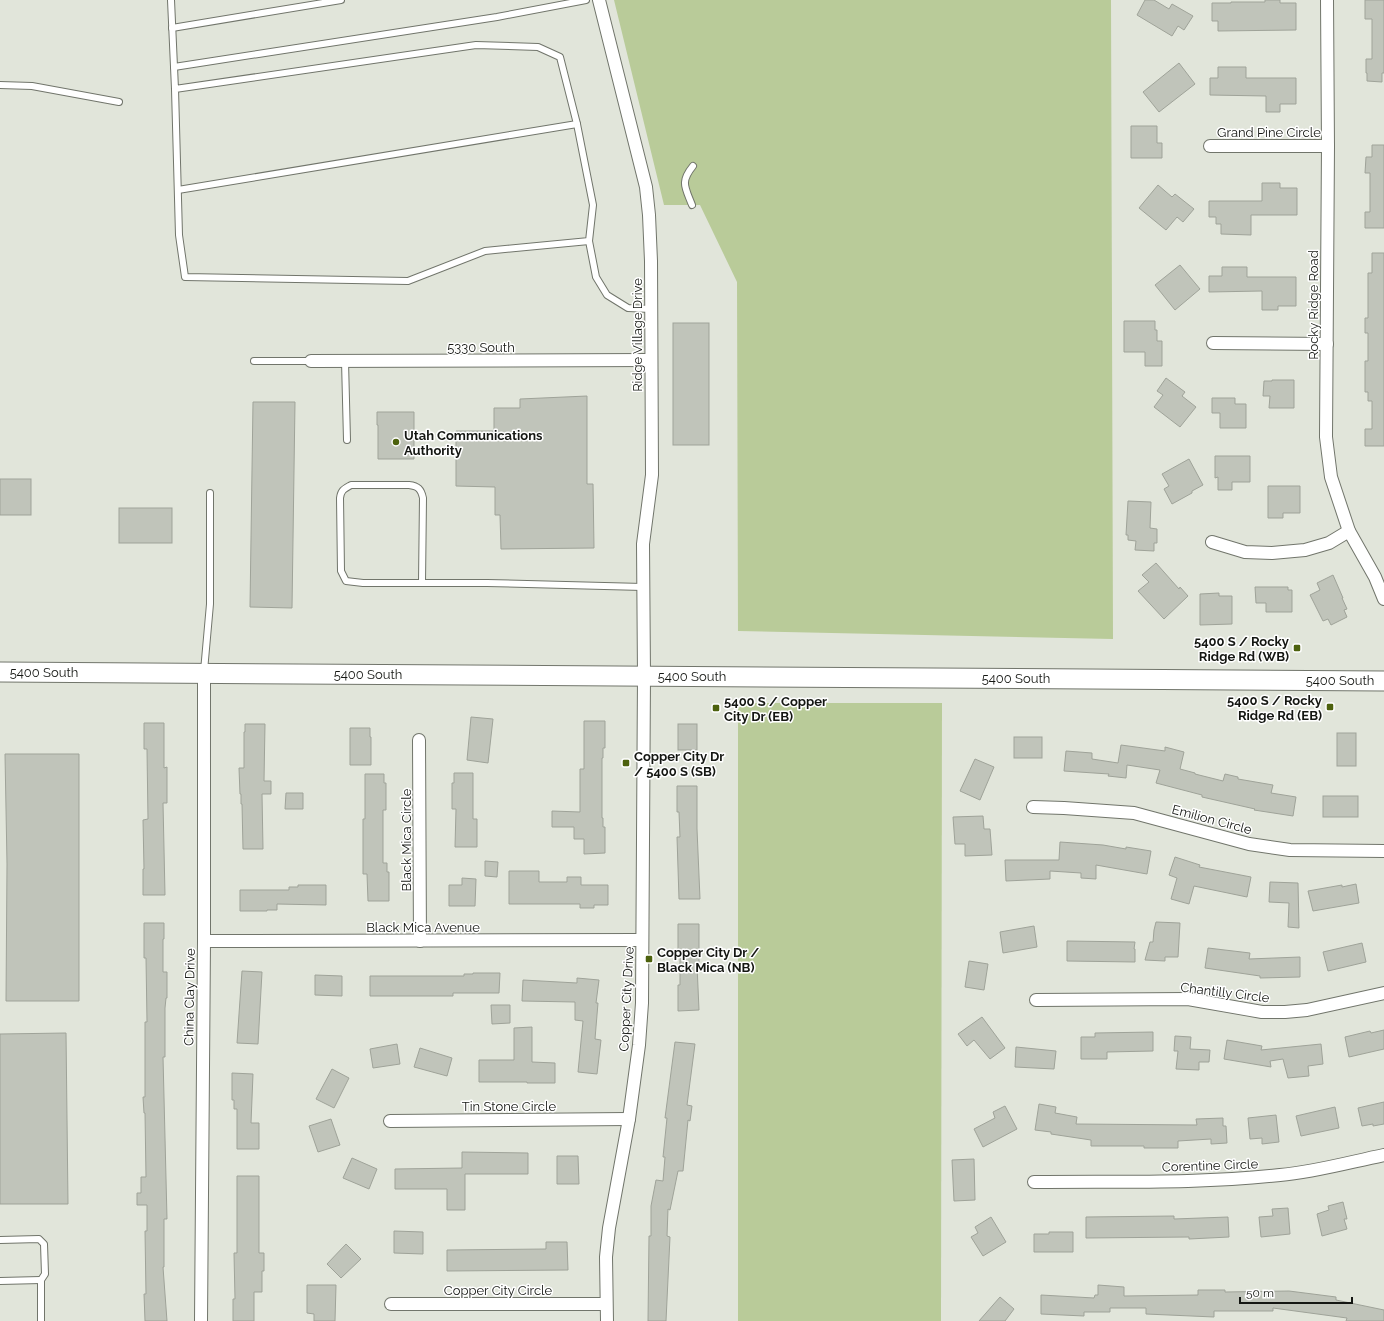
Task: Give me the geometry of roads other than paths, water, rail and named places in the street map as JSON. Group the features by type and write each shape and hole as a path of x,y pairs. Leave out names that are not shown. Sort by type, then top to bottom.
{"main road":[{"name":"5400 South","path":"0,672 1384,680"}],"street":[{"name":"Ridge Village Drive","path":"599,0 646,187 649,215 652,475 643,544 644,676"},
{"name":"Rocky Ridge Road","path":"1327,0 1327,445 1331,477 1349,531 1375,578 1384,598"},
{"name":"Grand Pine Circle","path":"1210,146 1328,146"},
{"path":"1213,343 1327,344"},
{"name":"5330 South","path":"311,361 651,360"},
{"path":"1212,542 1245,552 1272,553 1305,550 1329,543 1349,531"},
{"name":"China Clay Drive","path":"201,1321 204,941 204,673"},
{"name":"Copper City Drive","path":"606,1321 606,1257 609,1228 629,1119 641,1018 644,676"},
{"name":"Black Mica Circle","path":"419,740 420,940"},
{"name":"Emilion Circle","path":"1033,807 1134,813 1249,844 1290,850 1384,851"},
{"name":"Black Mica Avenue","path":"204,941 642,940"},
{"name":"Chantilly Circle","path":"1036,1000 1188,999 1262,1012 1285,1012 1307,1010 1384,993"},
{"name":"Tin Stone Circle","path":"390,1121 629,1119"},
{"name":"Corentine Circle","path":"1034,1182 1206,1181 1245,1179 1311,1170 1384,1155"},
{"name":"Copper City Circle","path":"391,1304 606,1304"}],"lane":[{"path":"171,0 179,235 185,277 408,281 485,251 589,241"},
{"path":"172,28 341,0"},
{"path":"174,67 497,17 586,0"},
{"path":"175,89 476,45 538,47 560,57 577,124 593,205 589,241 596,277 607,295 628,308 651,308"},
{"path":"0,85 32,86 119,102"},
{"path":"178,190 577,124"},
{"path":"692,205 684,187 686,175 693,166"},
{"path":"254,361 311,361"},
{"path":"345,361 347,440"},
{"path":"422,583 423,498 419,488 408,485 351,485 340,492 341,572 346,581 362,583 422,583 487,583 643,587"},
{"path":"204,673 210,604 210,493"},
{"path":"0,1240 39,1239 44,1244 45,1274 40,1280 41,1321"},
{"path":"0,1281 40,1280"}],"place":[{"name":"Utah Communications Authority","path":"396,442"},
{"name":"5400 S / Rocky Ridge Rd (WB)","path":"1297,648"},
{"name":"5400 S / Rocky Ridge Rd (EB)","path":"1330,707"},
{"name":"5400 S / Copper City Dr (EB)","path":"716,708"},
{"name":"Copper City Dr / 5400 S (SB)","path":"626,763"},
{"name":"Copper City Dr / Black Mica (NB)","path":"649,959"}]}
